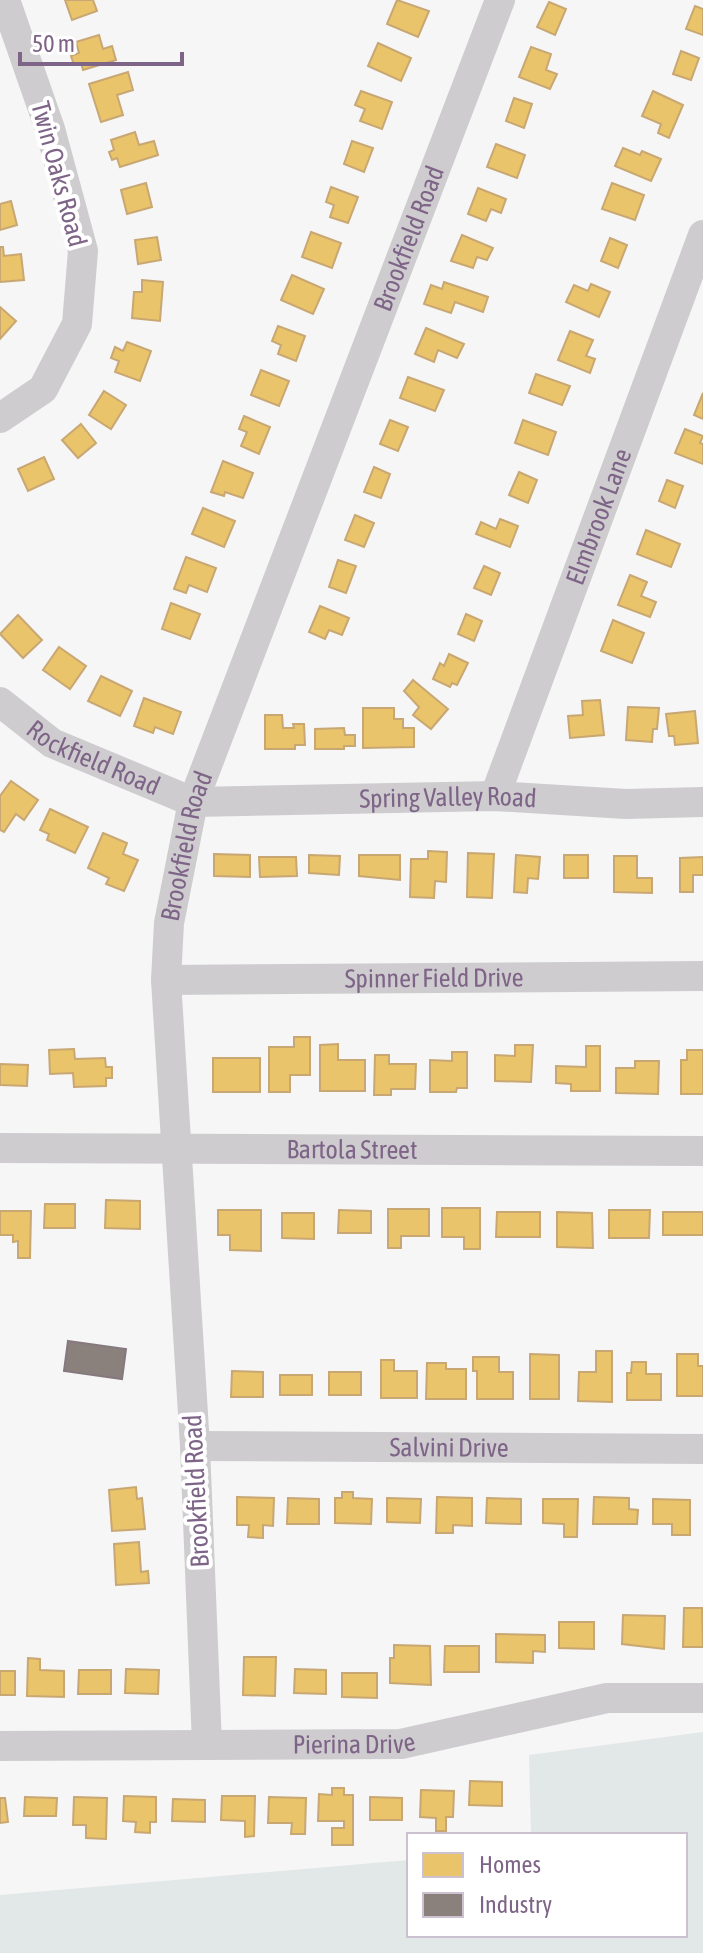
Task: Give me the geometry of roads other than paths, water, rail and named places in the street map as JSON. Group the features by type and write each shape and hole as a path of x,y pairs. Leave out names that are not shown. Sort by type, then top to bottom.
{"street":[{"name":"Twin Oaks Road","path":"0,418 43,389 77,324 83,251 50,129 5,0"},
{"name":"Brookfield Road","path":"207,1745 195,1446 166,980 169,923 193,802 500,0"},
{"name":"Elmbrook Lane","path":"495,796 703,235"},
{"name":"Rockfield Road","path":"0,702 52,743 193,802"},
{"name":"Spring Valley Road","path":"193,802 495,796 626,804 703,802"},
{"name":"Spinner Field Drive","path":"166,980 703,976"},
{"name":"Bartola Street","path":"0,1148 703,1151"},
{"name":"Salvini Drive","path":"195,1446 703,1449"},
{"name":"Pierina Drive","path":"0,1746 401,1744 607,1698 703,1698"}]}
